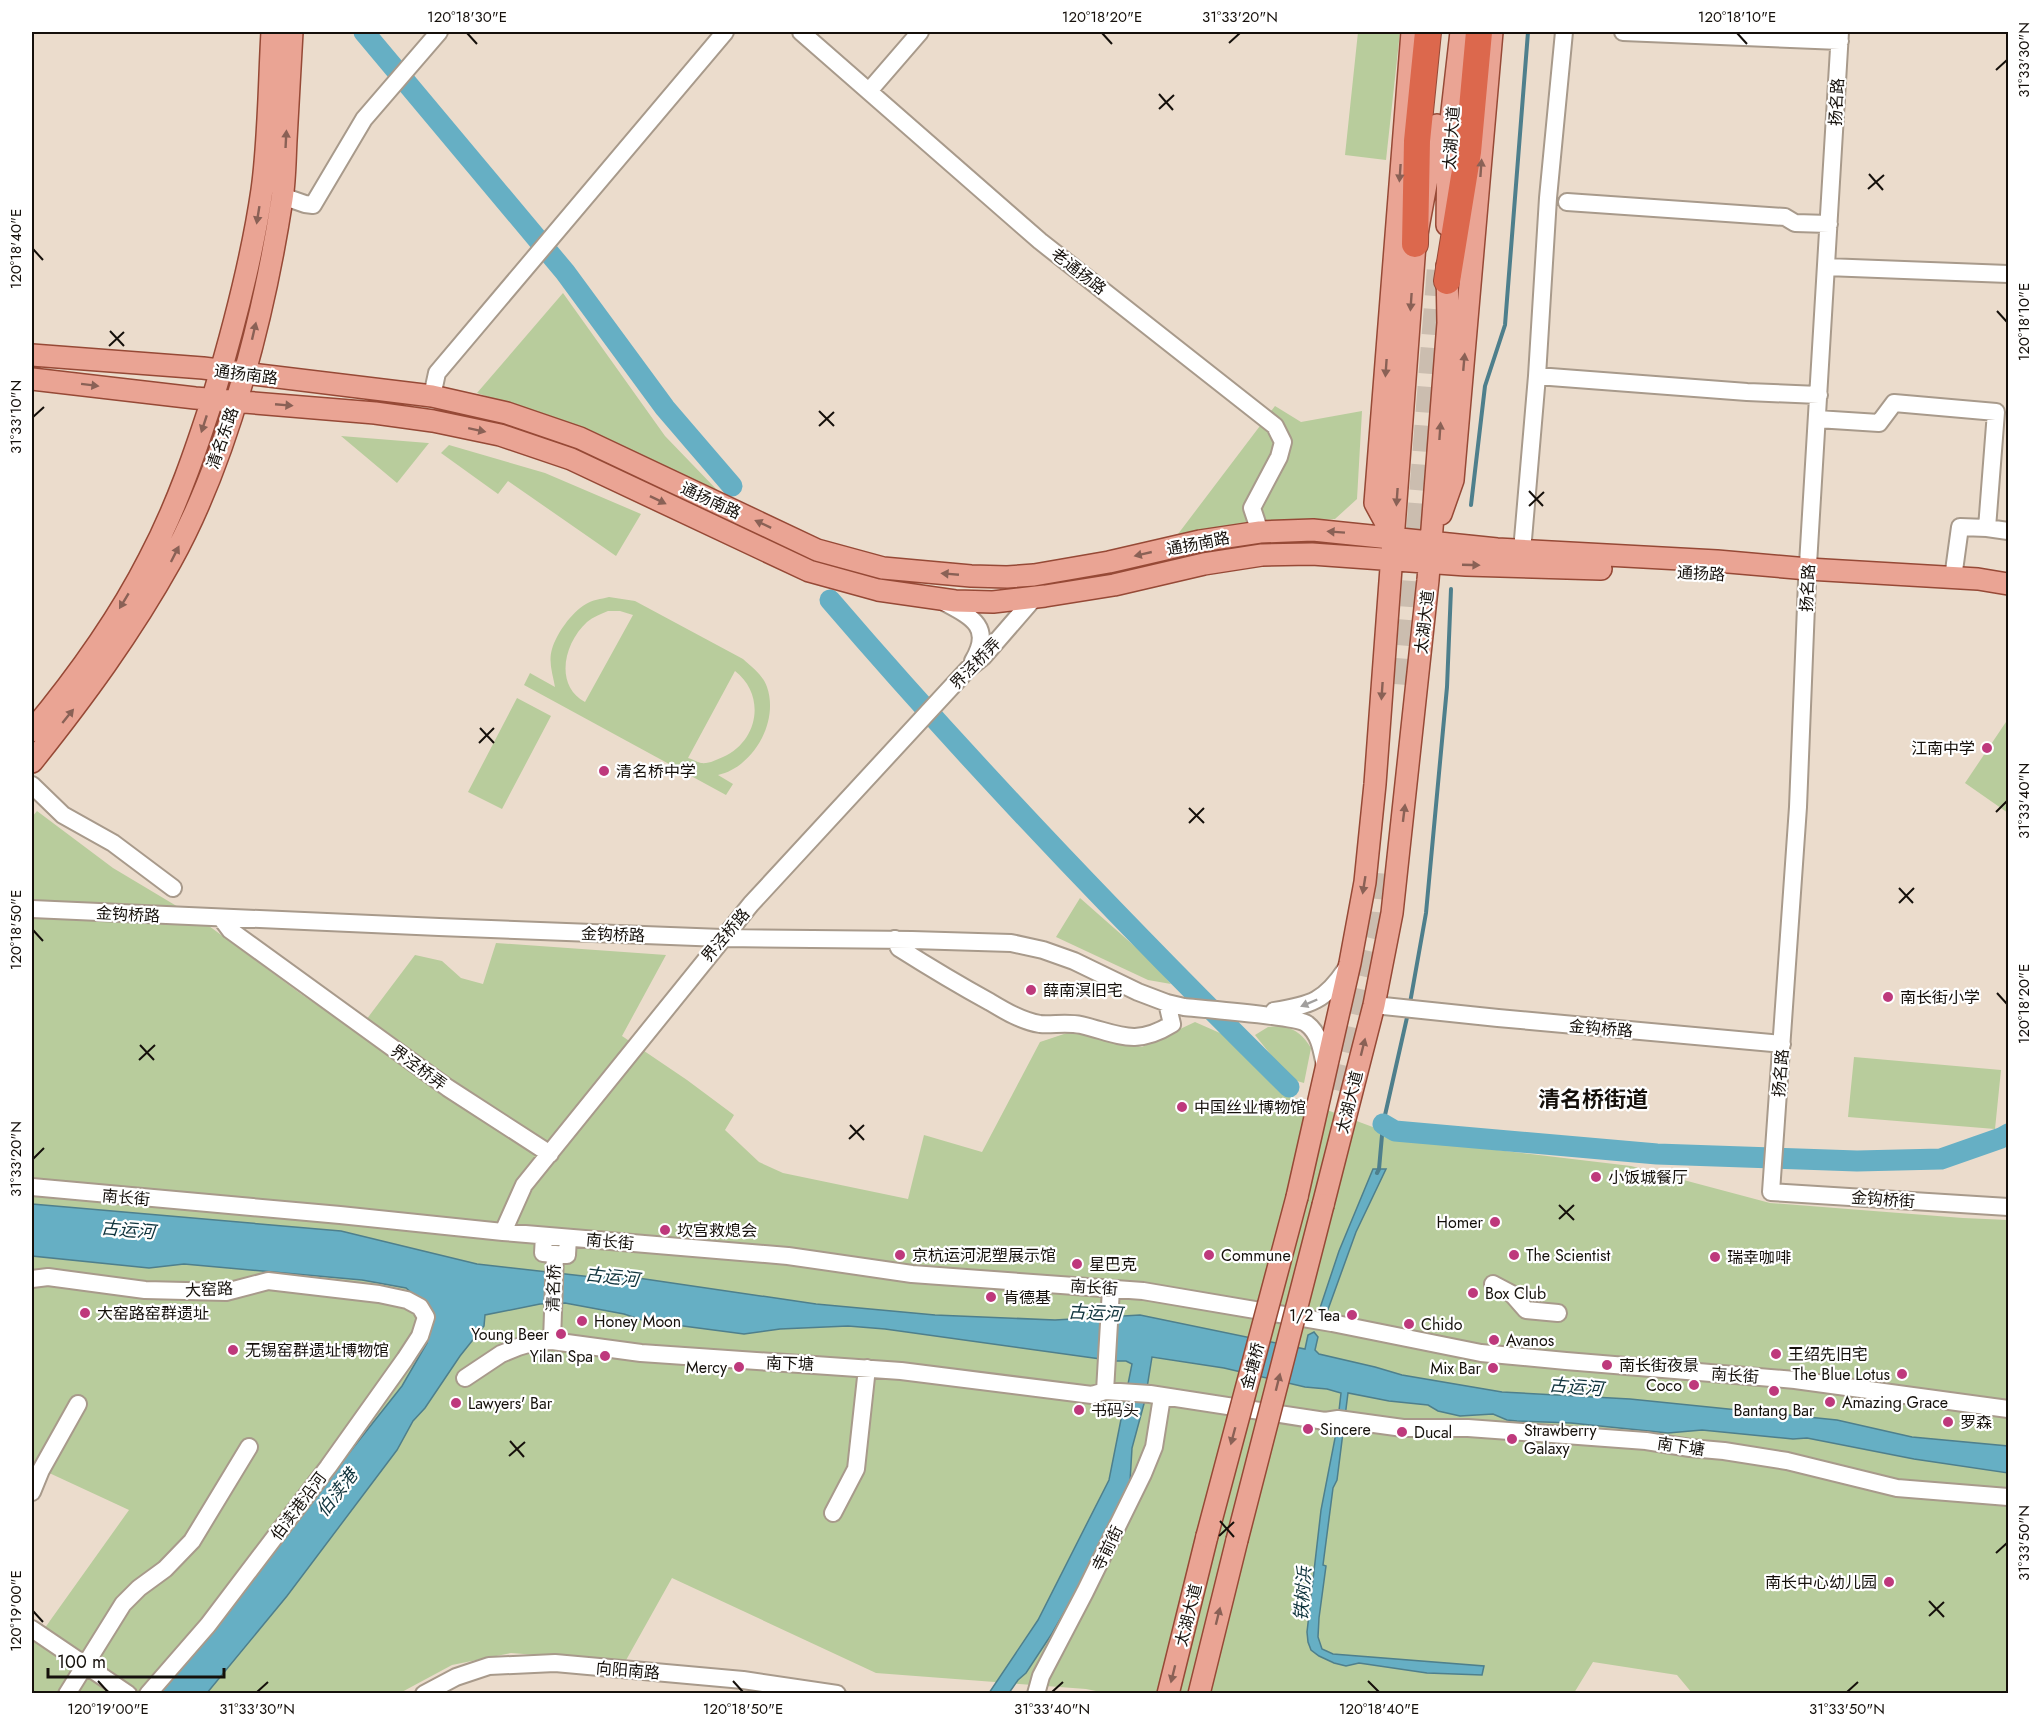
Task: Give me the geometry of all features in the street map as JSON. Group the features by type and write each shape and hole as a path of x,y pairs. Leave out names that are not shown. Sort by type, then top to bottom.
{"highway":[{"path":"1415,244 1417,141 1428,32"},
{"path":"1447,281 1468,152 1479,32"}],"main road":[{"name":"清名东路","path":"32,731 74,678 116,616 148,560 187,474 221,370 251,257 262,188 272,32"},
{"name":"清名东路","path":"32,762 84,696 134,624 171,560 205,488 235,401 271,262 282,196 292,32"},
{"path":"1394,538 1376,503 1412,32"},
{"name":"太湖大道","path":"1297,1197 1350,963 1365,882 1394,538 1415,244 1436,141 1446,32"},
{"name":"太湖大道","path":"1199,1694 1374,1005 1392,913 1430,553 1448,323 1448,147 1461,32"},
{"path":"1430,553 1453,480 1492,32"},
{"path":"1448,323 1478,208"},
{"name":"通扬南路","path":"32,355 221,370 432,396 507,413 580,438 817,550 883,567 971,576 1007,577 1034,575 1109,562 1200,541 1260,532 1313,530 1394,538"},
{"name":"通扬南路","path":"32,379 212,399 375,413 433,421 500,435 571,459 809,572 878,590 939,599 993,602 1035,597 1114,585 1204,564 1262,555 1312,554 1392,560"},
{"name":"通扬路","path":"1394,538 1430,553 1716,573 1953,578 2008,584"},
{"name":"通扬路","path":"1392,560 1430,553 1522,551 1717,561 1807,575 2008,596"},
{"name":"金塘桥","path":"1207,1536 1297,1197"},
{"name":"太湖大道","path":"1168,1694 1207,1536"}],"street":[{"path":"282,196 313,205 364,119 439,32"},
{"path":"432,396 437,373 725,32"},
{"name":"老通扬路","path":"801,32 1040,241 1275,426 1283,442 1279,457 1252,508 1260,532"},
{"path":"869,91 920,32"},
{"path":"1522,551 1537,376 1548,198 1564,32"},
{"path":"1623,32 1840,36"},
{"name":"扬名路","path":"1772,1178 1798,807 1807,575 1840,36"},
{"path":"1567,202 1785,217 1795,223 1829,224"},
{"path":"1826,267 2008,274"},
{"path":"1537,376 1747,392 1819,395"},
{"path":"1817,418 1879,423 1894,403 2002,409 1987,528"},
{"path":"1953,578 1960,527 2008,531"},
{"name":"界泾桥弄","path":"915,728 968,669 983,657 1035,597"},
{"path":"939,599 962,611 974,621 982,634 981,647 968,669"},
{"name":"界泾桥路","path":"550,1154 722,938 778,872 915,728"},
{"path":"32,785 63,815 113,843 173,888"},
{"name":"金钩桥路","path":"32,909 722,938 1001,942 1043,950 1074,961 1138,992 1167,1003 1305,1022 1319,1040 1326,1068"},
{"name":"界泾桥弄","path":"221,918 230,930 448,1088 550,1154"},
{"path":"895,939 899,948 964,988 1014,1016 1040,1023 1078,1025 1130,1038 1142,1038 1172,1024 1167,1003"},
{"path":"1252,1015 1302,1006 1321,998 1335,986 1350,963"},
{"name":"金钩桥路","path":"1374,1005 1782,1044"},
{"path":"503,1232 524,1185 550,1154"},
{"name":"金钩桥街","path":"1772,1178 1771,1192 2008,1208"},
{"name":"南长街","path":"32,1187 544,1236 788,1256 912,1274 1143,1291 1332,1323 1481,1353 1794,1380 2008,1409"},
{"path":"544,1236 555,1254 568,1238"},
{"name":"清名桥","path":"552,1341 555,1254"},
{"name":"大窑路","path":"32,1279 48,1277 145,1290 226,1292 268,1281 379,1294 407,1300 420,1307"},
{"path":"1493,1284 1512,1294 1526,1310 1557,1313"},
{"path":"1105,1383 1111,1289"},
{"name":"伯渎港沿河","path":"148,1694 208,1625 328,1467 405,1359 424,1325 426,1317 420,1307"},
{"name":"南下塘","path":"465,1378 501,1354 535,1342 552,1341 641,1353 867,1368 1092,1395 1105,1383 1122,1392 1326,1421 1344,1420 1403,1428 1468,1428 1646,1441 1787,1461 1897,1488 2008,1497"},
{"path":"833,1513 856,1469 867,1368"},
{"name":"寺前街","path":"1036,1694 1041,1676 1085,1592 1154,1447 1156,1396"},
{"path":"32,1492 41,1470 78,1404"},
{"path":"67,1694 123,1604 165,1569 192,1540 249,1447"},
{"path":"32,1629 128,1694"},
{"name":"向阳南路","path":"424,1694 456,1677 489,1666 555,1663 743,1680 837,1694"}],"green space":[{"path":"1358,32 1400,32 1386,160 1345,155"},
{"path":"563,293 665,436 718,491 703,490 588,431 477,393"},
{"path":"1275,406 1301,422 1362,411 1357,499 1335,519 1280,523 1175,538"},
{"path":"341,436 428,443 429,443 397,483"},
{"path":"449,445 545,473 641,514 616,556 508,481 498,494 441,453"},
{"path":"609,597 635,601 743,659 763,679 770,700 766,728 760,741 743,763 718,775 733,784 726,795 524,685 530,673 555,687 550,659 557,636 580,608","holes":["608,611 620,611 633,615 585,702 575,695 569,685 566,675 568,652 579,631 587,622","735,671 745,681 751,692 754,705 751,729 735,750 723,757 704,763 688,758"]},
{"path":"517,698 551,716 502,809 468,792"},
{"path":"2008,719 2008,813 1965,783"},
{"path":"37,811 113,868 205,923 357,1032 415,955 442,961 461,978 483,984 496,943 666,955 622,1036 734,1115 725,1130 759,1162 783,1173 908,1199 924,1135 982,1152 1040,1042 1076,1030 1142,1047 1195,1022 1229,1037 1284,1094 1405,1139 1631,1166 1770,1203 2008,1220 2008,1693 1692,1693 1677,1675 1593,1662 1574,1693 1106,1693 1086,1689 876,1673 672,1578 625,1662 511,1653 452,1665 400,1693 32,1693 32,1646 129,1510 32,1465 32,817"},
{"path":"1080,898 1148,958 1171,984 1148,980 1056,937"},
{"path":"1282,1026 1299,1034 1311,1048 1304,1083 1290,1079 1255,1035 1268,1027"},
{"path":"1854,1057 2001,1070 1995,1129 1848,1117"}],"water":[{"path":"1373,1169 1386,1169 1356,1232 1326,1315 1318,1314 1339,1251"},
{"path":"32,1204 341,1231 477,1264 592,1277 638,1278 816,1304 935,1315 1055,1320 1140,1315 1305,1349 1308,1335 1314,1332 1318,1337 1315,1350 1319,1354 1402,1375 1502,1392 1630,1399 1837,1420 1912,1437 2008,1446 2008,1473 1914,1459 1807,1438 1793,1439 1702,1430 1668,1433 1571,1423 1507,1420 1493,1414 1460,1416 1438,1411 1428,1405 1389,1401 1348,1393 1323,1565 1326,1566 1318,1637 1322,1649 1333,1654 1484,1666 1482,1675 1427,1673 1359,1663 1346,1666 1334,1663 1311,1650 1307,1632 1321,1510 1337,1428 1341,1393 1224,1368 1152,1357 1145,1400 1132,1448 1130,1482 1078,1588 1026,1673 1009,1693 989,1693 1038,1620 1109,1480 1132,1364 1126,1361 885,1329 848,1326 780,1329 744,1334 645,1321 624,1314 565,1303 540,1304 485,1315 484,1326 460,1356 425,1408 413,1421 397,1450 287,1596 207,1693 159,1693 402,1386 427,1343 432,1319 425,1305 406,1288 362,1280 184,1264 149,1268 32,1256"}],"waterway":[{"path":"364,32 565,272 665,408 732,486"},
{"path":"1471,505 1485,386 1505,325 1528,32"},
{"path":"1410,1003 1426,913 1447,687 1451,589"},
{"path":"830,600 1054,848 1289,1087"},
{"path":"1377,1173 1383,1124 1408,1013"},
{"path":"1383,1124 1395,1131 1657,1154 1857,1161 1941,1159 2008,1134"}],"tunnel":[{"path":"1407,685 1440,267"},
{"path":"1331,1089 1371,915 1376,863"}],"place":[{"name":"江南中学","path":"1987,748"},
{"name":"清名桥中学","path":"604,771"},
{"name":"薛南溟旧宅","path":"1031,990"},
{"name":"南长街小学","path":"1888,997"},
{"name":"中国丝业博物馆","path":"1182,1107"},
{"name":"小饭城餐厅","path":"1596,1177"},
{"name":"Homer","path":"1495,1222"},
{"name":"坎宫救熄会","path":"665,1230"},
{"name":"京杭运河泥塑展示馆","path":"900,1255"},
{"name":"Commune","path":"1209,1255"},
{"name":"The Scientist","path":"1514,1255"},
{"name":"瑞幸咖啡","path":"1715,1257"},
{"name":"星巴克","path":"1077,1264"},
{"name":"Box Club","path":"1473,1293"},
{"name":"肯德基","path":"991,1297"},
{"name":"大窑路窑群遗址","path":"85,1313"},
{"name":"1/2 Tea","path":"1352,1315"},
{"name":"Honey Moon","path":"582,1321"},
{"name":"Chido","path":"1409,1324"},
{"name":"Young Beer","path":"561,1334"},
{"name":"Avanos","path":"1494,1340"},
{"name":"无锡窑群遗址博物馆","path":"233,1350"},
{"name":"王绍先旧宅","path":"1776,1354"},
{"name":"Yilan Spa","path":"605,1356"},
{"name":"南长街夜景","path":"1607,1365"},
{"name":"Mercy","path":"739,1367"},
{"name":"Mix Bar","path":"1493,1368"},
{"name":"The Blue Lotus","path":"1902,1374"},
{"name":"Coco","path":"1694,1385"},
{"name":"Bantang Bar","path":"1774,1391"},
{"name":"Amazing Grace","path":"1830,1402"},
{"name":"Lawyers' Bar","path":"456,1403"},
{"name":"书码头","path":"1079,1410"},
{"name":"罗森","path":"1948,1422"},
{"name":"Sincere","path":"1308,1429"},
{"name":"Ducal","path":"1402,1432"},
{"name":"Strawberry Galaxy","path":"1512,1439"},
{"name":"南长中心幼儿园","path":"1889,1582"}],"district":[{"name":"清名桥街道","path":"1593,1099"}],"water label":[{"name":"古运河","path":"128,1230"},
{"name":"古运河","path":"612,1277"},
{"name":"古运河","path":"1095,1313"},
{"name":"古运河","path":"1576,1387"},
{"name":"伯渎港","path":"337,1493"},
{"name":"铁树浜","path":"1303,1594"}]}
